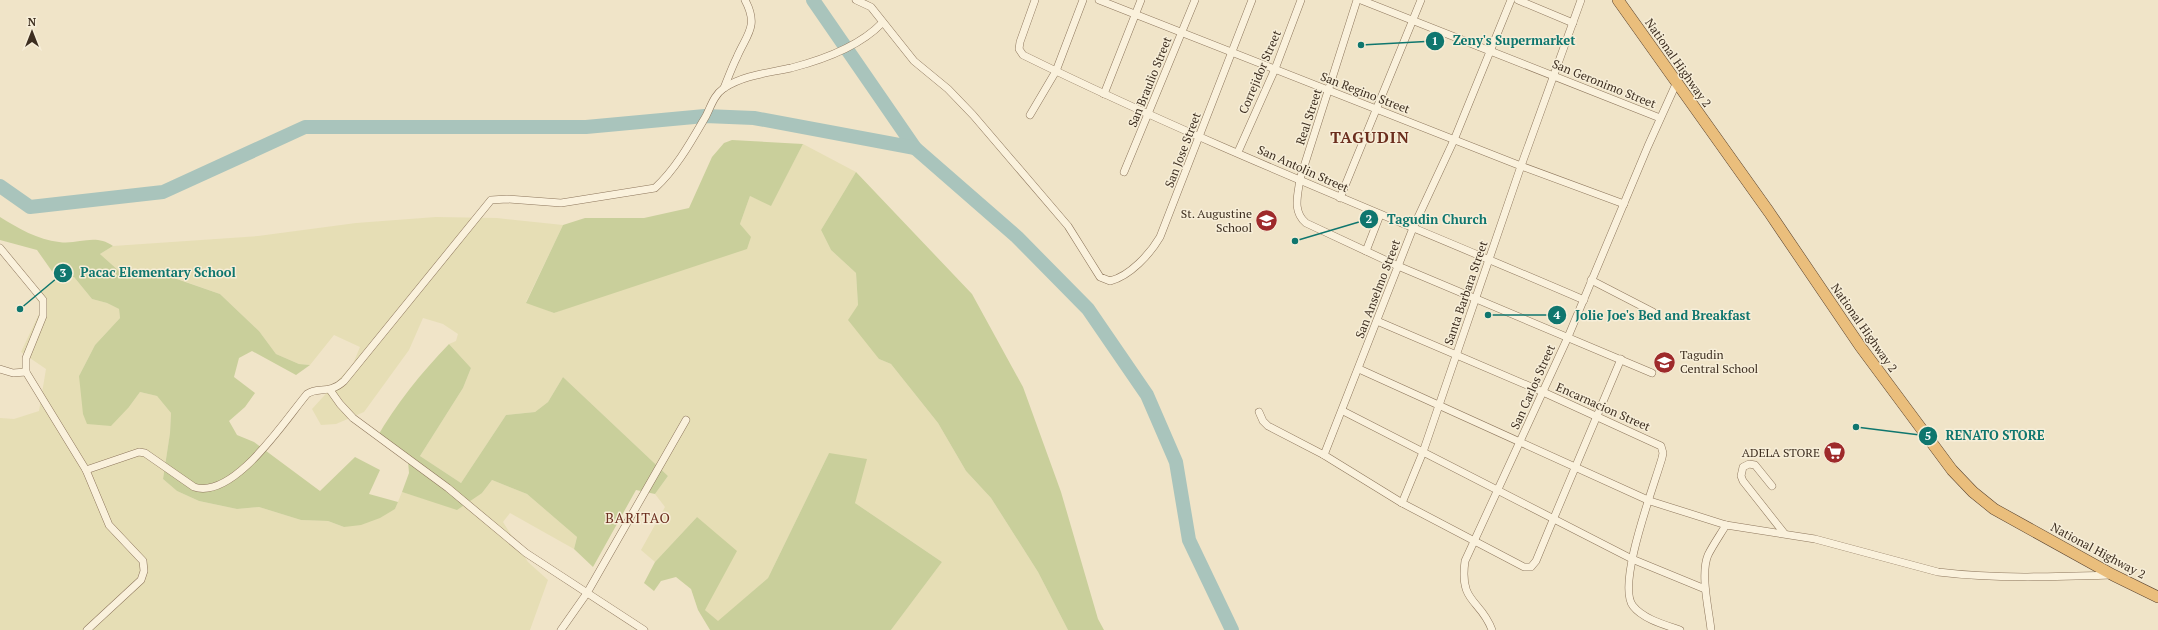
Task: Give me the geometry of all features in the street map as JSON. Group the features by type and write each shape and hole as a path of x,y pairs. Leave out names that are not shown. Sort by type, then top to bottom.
{"highway":[{"name":"National Highway 2","path":"1618,0 1676,84 1769,212 1860,346 1952,470 1973,492 1994,509 2113,575 2158,597"}],"street":[{"path":"724,88 738,55 750,33 752,22 751,10 745,0"},
{"path":"86,470 139,452 145,453 194,487 204,490 222,484 243,468 279,431 307,394 311,391 330,390 339,386 357,368 396,316 491,200 507,199 561,203 655,188 672,167 706,116 716,95 724,88 744,79 792,68 826,56 868,36 882,23 871,7 856,0"},
{"name":"San Antolin Street","path":"1035,0 1019,49 1023,55 1104,94 1300,179 1340,198 1584,300"},
{"path":"1030,115 1056,71 1083,0"},
{"name":"San Regino Street","path":"1099,0 1454,140 1624,204"},
{"path":"1104,94 1141,0"},
{"name":"San Braulio Street","path":"1124,172 1150,113 1195,0"},
{"name":"San Jose Street","path":"882,23 914,61 948,89 974,115 1068,226 1103,279 1110,281 1115,280 1139,264 1153,250 1160,237 1252,0"},
{"name":"Correjidor Street","path":"1238,152 1275,69 1301,0"},
{"name":"Real Street","path":"1357,0 1300,179 1297,205 1300,218 1306,223 1366,251"},
{"name":"San Geronimo Street","path":"1361,0 1491,50 1660,118"},
{"path":"1340,198 1421,0"},
{"name":"San Anselmo Street","path":"1324,455 1343,411 1413,228 1454,140 1511,0"},
{"path":"1518,0 1573,23"},
{"name":"Santa Barbara Street","path":"1402,503 1424,452 1439,404 1521,166 1582,0"},
{"name":"San Carlos Street","path":"1492,630 1489,622 1469,597 1464,583 1465,561 1496,490 1521,442 1568,337 1660,118 1676,84"},
{"path":"1380,215 1366,251 1398,266 1652,373"},
{"path":"0,248 43,300 43,316 26,358 26,372 86,470 109,525 140,556 144,571 141,580 87,630"},
{"path":"1591,280 1653,312"},
{"name":"Encarnacion Street","path":"1378,321 1657,443 1663,449 1662,458 1650,501"},
{"path":"1259,412 1263,421 1268,426 1324,455 1402,503 1524,567 1531,567 1536,561 1621,359"},
{"path":"0,369 14,373 26,372"},
{"path":"1359,369 1650,501 1726,526 1784,533 1815,539 1938,572 2049,577 2113,575"},
{"path":"330,390 353,418 448,488 526,553 644,630"},
{"path":"1343,411 1553,520 1632,559 1706,589"},
{"path":"561,630 587,593 686,420"},
{"path":"1772,486 1755,465 1749,464 1743,467 1741,476 1743,481 1784,533"},
{"path":"1650,501 1632,559 1628,597 1638,611 1680,630"},
{"path":"1711,630 1706,589 1708,556 1726,526"}],"shaded area":[{"path":"803,144 856,172 821,230 831,250 856,273 858,305 879,359 891,364 938,423 966,471 991,498 1038,572 1068,630 891,630 942,562 855,503 829,453 768,578 718,622 705,610 697,517 655,562 641,550 665,507 655,494 668,476 563,377 548,402 535,412 506,415 461,483 420,456 463,388 471,368 449,344 456,341 458,334 443,324 423,318 409,350 364,412 336,424 321,425 312,409 353,364 360,347 334,335 310,365 299,364 276,354 259,331 220,294 175,278 138,276 119,271 100,254 113,246 258,236 356,223 436,217 497,218 563,225 526,302 554,313 750,237 740,224 750,196 771,205"},
{"path":"56,277 74,277 92,299 107,303 119,309 120,318 95,345 79,376 129,407 140,392 157,396 171,413 170,433 163,479 177,491 199,501 237,509 259,507 301,520 328,521 344,527 395,509 402,492 425,499 482,493 492,480 527,494 577,537 574,549 510,513 503,522 528,562 548,580 530,630 0,630 0,418 14,419 39,411 46,369 21,352 39,314 39,303 36,298"}],"green space":[{"path":"732,140 803,144 771,206 750,196 740,224 751,237 747,249 554,313 526,303 563,225 585,218 644,218 689,208 712,157 724,143"},
{"path":"856,172 972,294 1023,387 1061,492 1098,619 1104,630 1068,630 1038,572 991,498 966,471 938,423 891,364 879,359 848,320 858,305 856,273 831,250 821,230"},
{"path":"0,217 28,233 51,241 66,242 99,240 106,242 113,246 100,254 119,271 138,276 174,278 220,294 259,331 276,354 299,364 310,365 296,375 252,351 239,358 234,377 255,393 245,407 229,421 237,435 254,442 320,491 355,457 380,470 369,494 398,502 395,509 380,518 361,525 344,527 328,521 301,520 259,507 237,509 199,501 177,491 163,479 170,433 171,413 157,396 140,392 129,407 111,426 87,424 83,414 79,376 95,345 120,318 119,309 107,303 92,299 74,277 56,277 37,250 0,240"},
{"path":"449,344 471,368 463,388 420,456 461,483 506,415 535,412 548,402 563,377 668,476 655,494 636,490 593,567 574,549 577,537 527,494 492,480 482,493 457,510 402,492 409,473 408,461 376,439 392,413 410,389"},
{"path":"829,453 867,459 855,503 942,562 891,630 710,630 698,610 691,589 676,577 661,581 654,591 644,583 655,562 697,517 737,551 705,610 718,621 768,578"}],"waterway":[{"path":"813,0 915,148 1017,237 1088,309 1147,395 1176,462 1189,540 1232,630"},
{"path":"0,186 30,207 163,192 305,127 586,127 705,116 754,118 915,148"}],"place":[{"name":"Zeny's Supermarket","path":"1361,45"},
{"name":"St. Augustine School","path":"1267,221"},
{"name":"Tagudin Church","path":"1295,241"},
{"name":"Pacac Elementary School","path":"20,309"},
{"name":"Jolie Joe's Bed and Breakfast","path":"1488,315"},
{"name":"Tagudin Central School","path":"1665,362"},
{"name":"RENATO STORE","path":"1856,427"},
{"name":"ADELA STORE","path":"1835,453"}],"district":[{"name":"TAGUDIN","path":"1370,137"},
{"name":"BARITAO","path":"638,518"}]}
